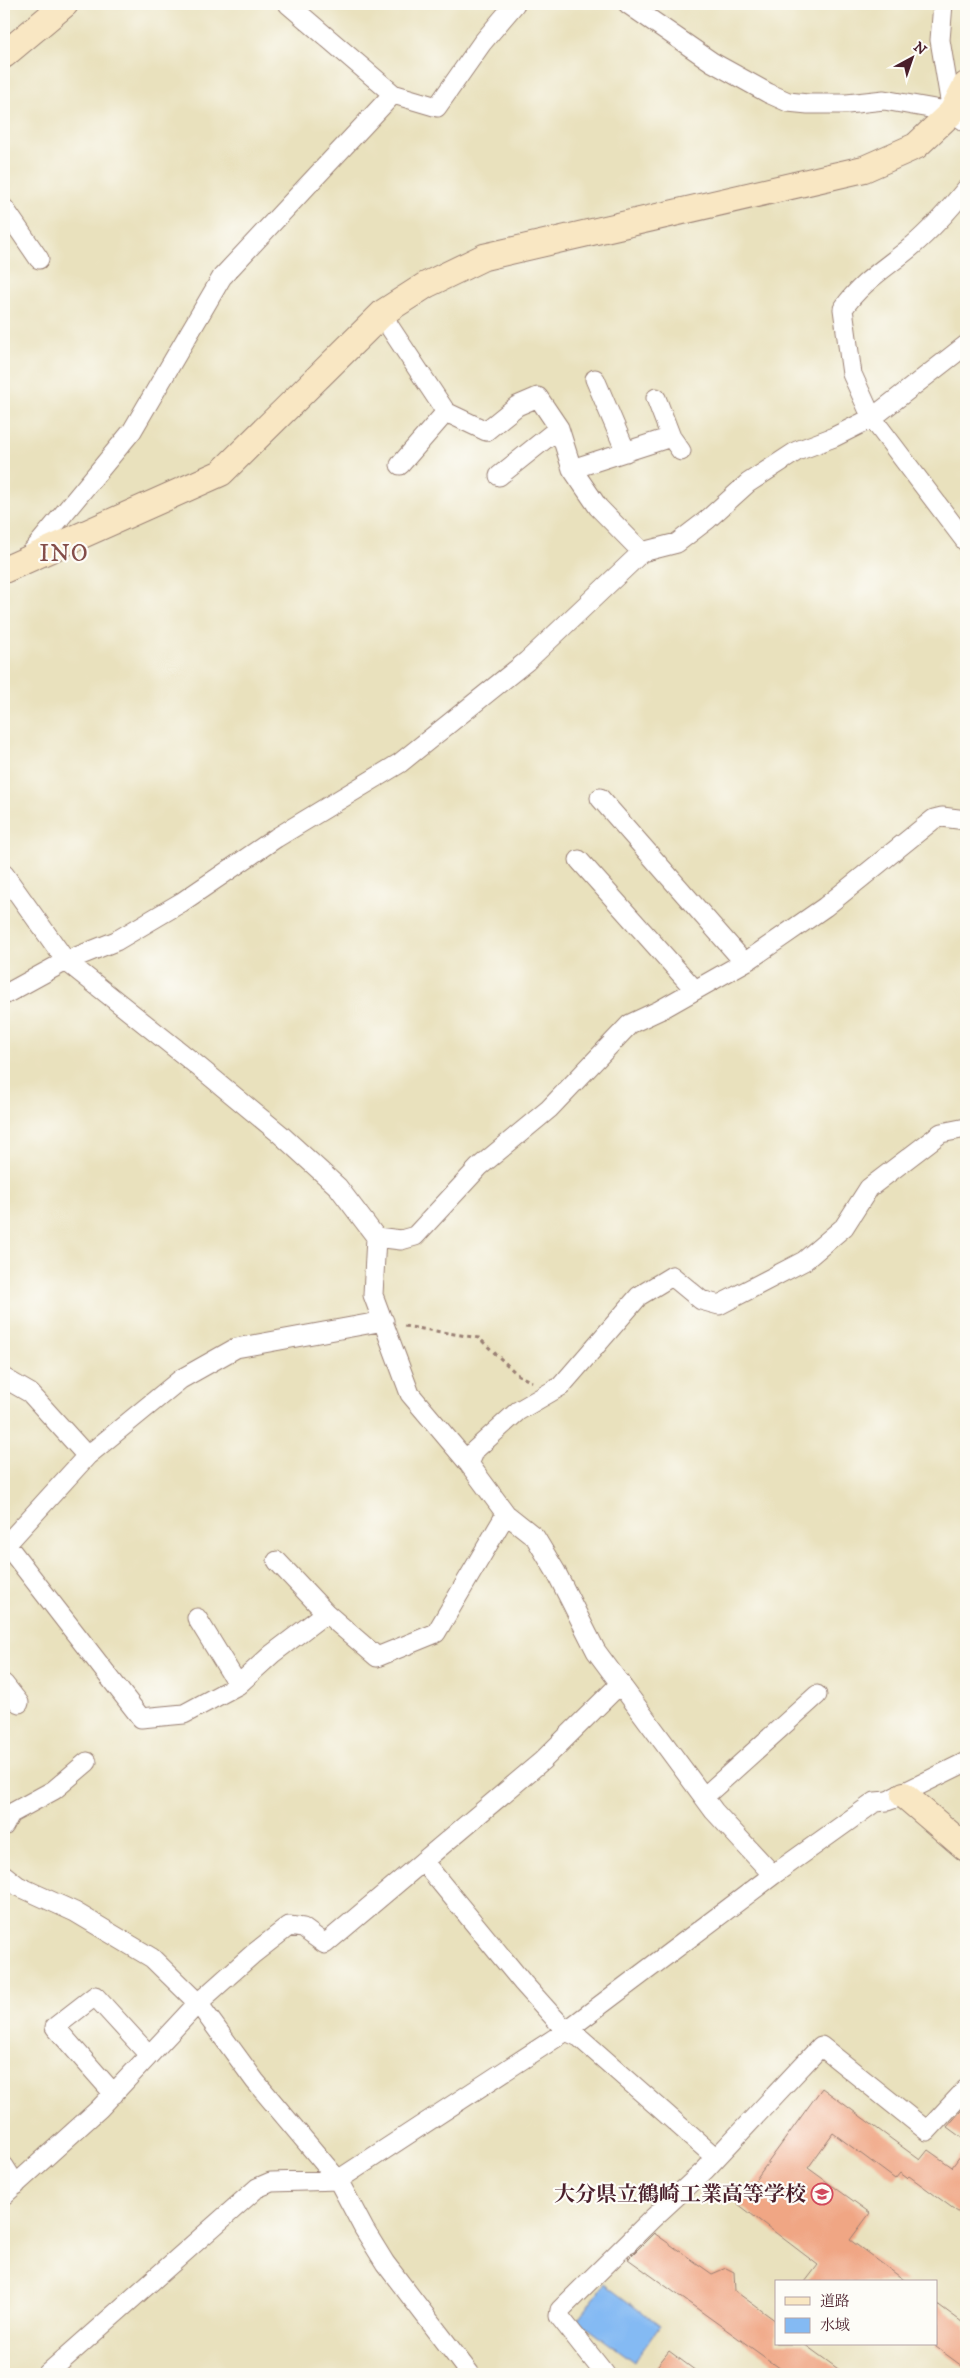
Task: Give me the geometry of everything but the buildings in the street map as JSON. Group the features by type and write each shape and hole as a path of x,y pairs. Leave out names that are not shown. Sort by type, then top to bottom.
{"street":[{"path":"4,55 65,4"},
{"path":"288,4 393,94 437,107 482,43 515,4"},
{"path":"628,4 712,62 788,102 847,104 884,100 959,117"},
{"path":"942,4 940,40 959,117"},
{"path":"14,565 221,473 384,312 426,285 484,257 864,169 916,146 959,117 966,85"},
{"path":"14,565 132,430 222,277 393,94"},
{"path":"966,189 941,220 854,293 843,309 852,374 872,418 966,542"},
{"path":"4,208 39,259"},
{"path":"384,312 389,326 446,412 486,431 517,406 538,396 559,428 572,470 598,507 642,552"},
{"path":"4,995 66,961 116,941 174,907 276,838 400,763 527,661 642,552 677,543 707,520 748,483 797,451 834,437 872,418 966,344"},
{"path":"595,379 626,452"},
{"path":"572,470 626,452 676,444 656,398"},
{"path":"400,465 446,412"},
{"path":"499,476 559,428"},
{"path":"600,798 744,962"},
{"path":"376,1237 401,1240 415,1236 479,1167 549,1109 630,1024 660,1010 744,962 825,907 934,819 942,816 966,820"},
{"path":"579,860 695,990"},
{"path":"4,874 66,961 280,1134 338,1187 376,1237 373,1295 410,1394 469,1464 506,1514 535,1537 556,1572 596,1651 704,1797 773,1875"},
{"path":"469,1464 475,1450 518,1410 561,1386 639,1296 672,1276 701,1300 719,1305 804,1261 844,1227 868,1188 941,1133 966,1128"},
{"path":"326,1613 272,1654 238,1685 184,1714 141,1718 5,1545 87,1456 181,1379 236,1348 384,1321"},
{"path":"4,1378 30,1394 87,1456"},
{"path":"276,1561 326,1613 377,1658 436,1633 506,1514"},
{"path":"197,1618 238,1685"},
{"path":"4,2166 10,2190 114,2094 198,2003 253,1954 288,1926 303,1928 325,1944 542,1761 621,1683"},
{"path":"4,1684 19,1704"},
{"path":"704,1797 817,1695"},
{"path":"4,1826 10,1814 54,1790 87,1762"},
{"path":"47,2374 257,2188 271,2182 338,2180 566,2031 773,1875 875,1802 896,1798 966,1762"},
{"path":"896,1798 966,1848"},
{"path":"423,1861 523,1983 566,2031 579,2037 716,2158"},
{"path":"4,1875 18,1886 75,1912 152,1958 198,2003 255,2081 338,2180 364,2229 385,2262 470,2374"},
{"path":"114,2094 55,2028 94,1996 149,2055"},
{"path":"605,2374 559,2316 560,2310 716,2158 821,2046 927,2131 966,2089"}],"path":[{"path":"384,1321 420,1330 479,1338 518,1375 551,1392"}],"water":[{"path":"604,2284 660,2326 634,2362 577,2320"}],"place":[{"name":"大分県立鶴崎工業高等学校","path":"822,2194"}],"district":[{"name":"INO","path":"64,553"}]}
